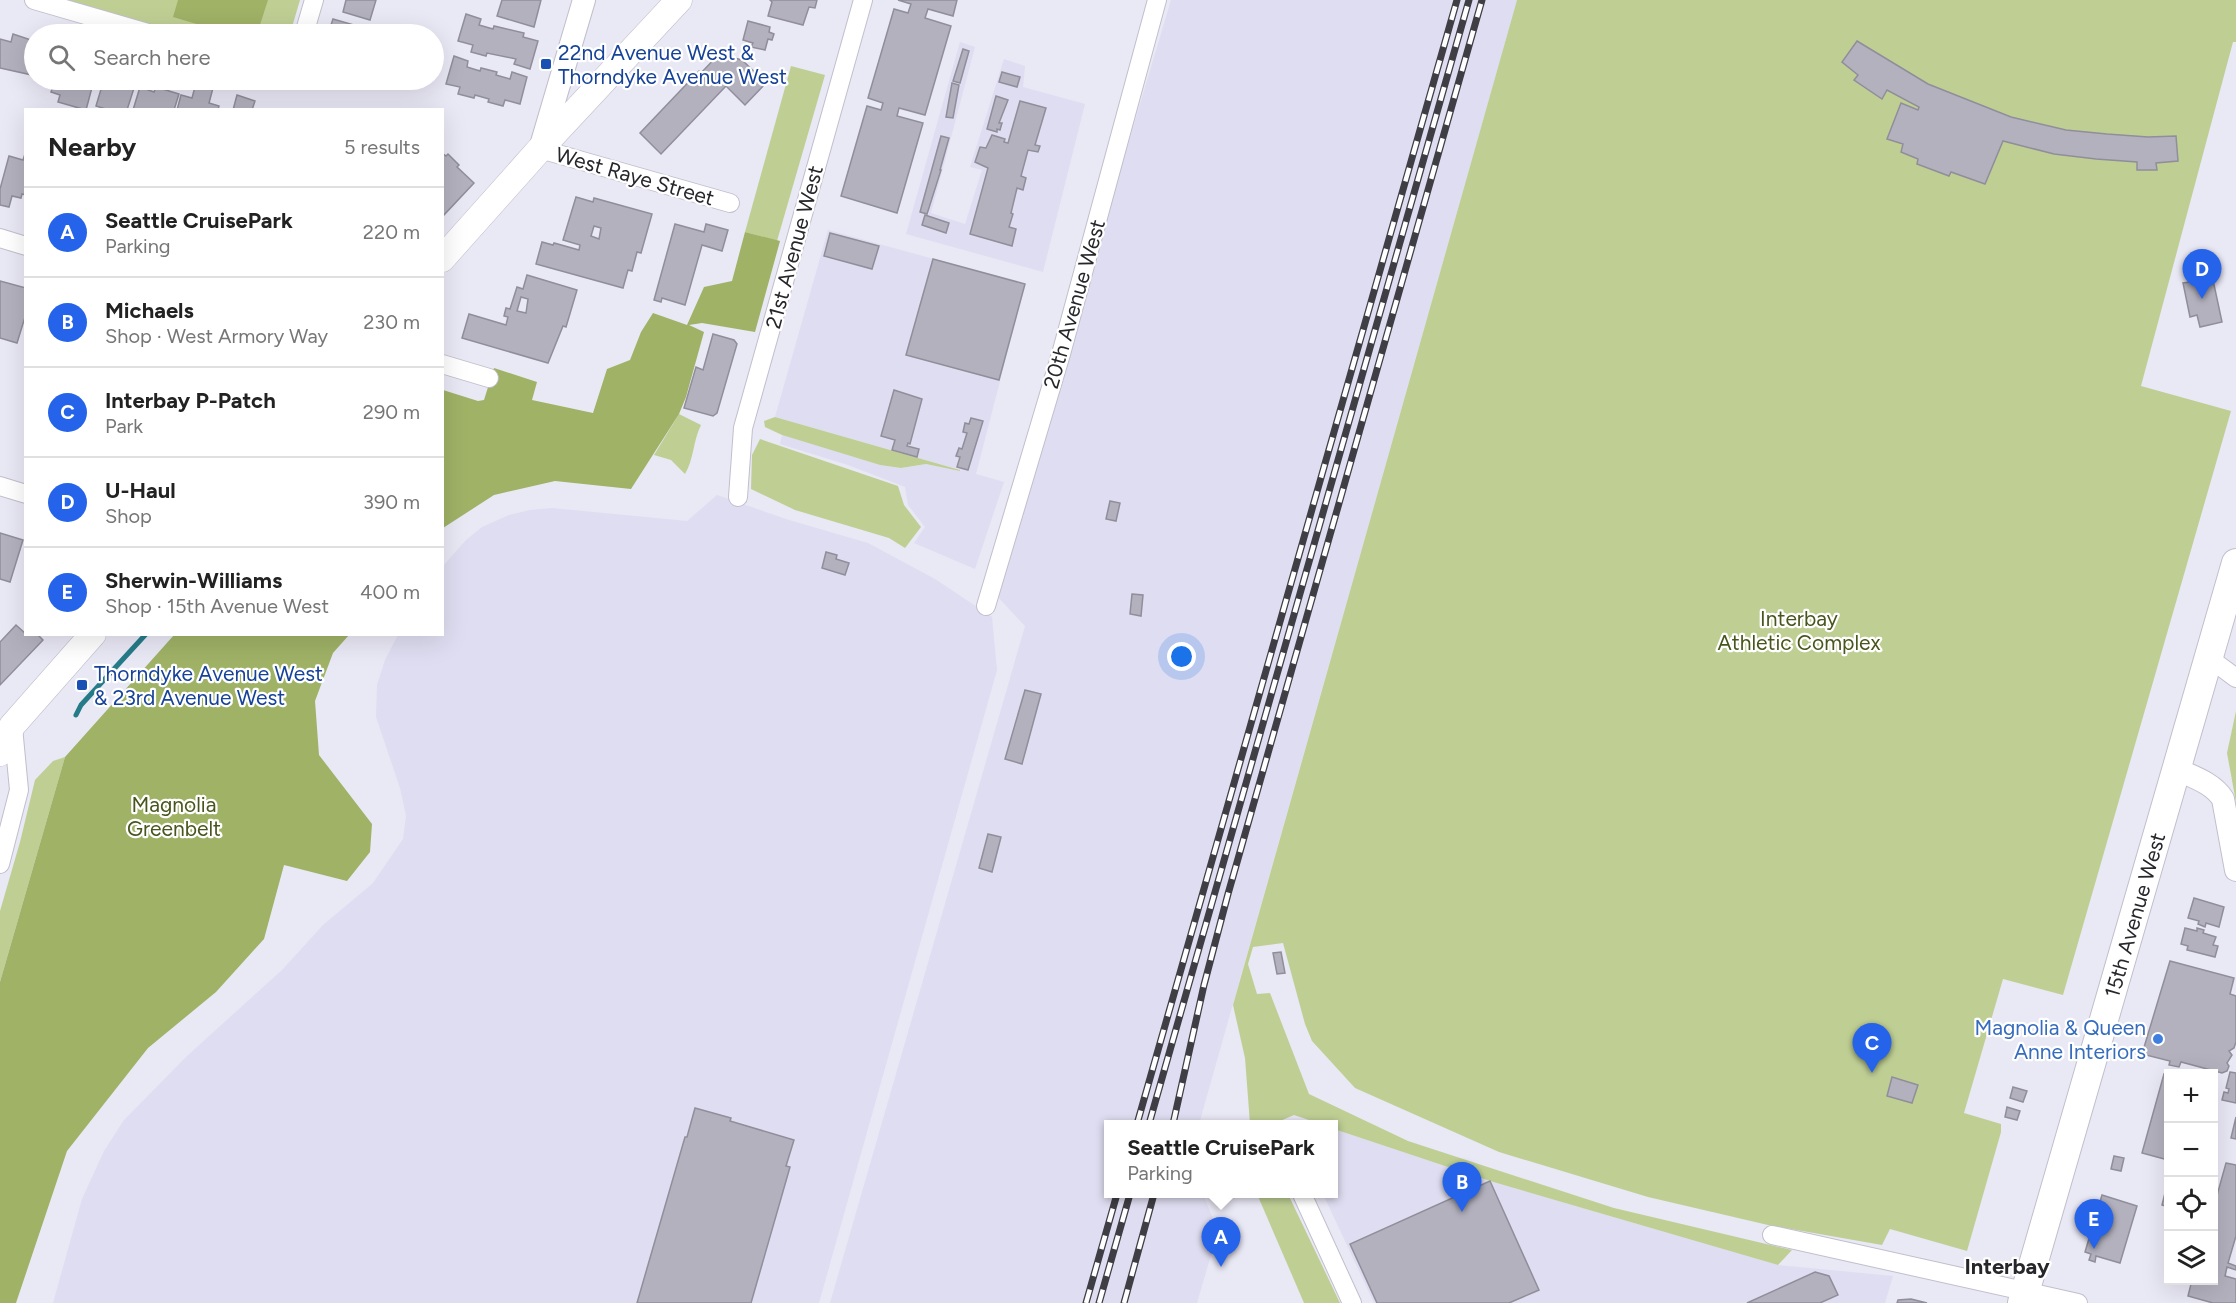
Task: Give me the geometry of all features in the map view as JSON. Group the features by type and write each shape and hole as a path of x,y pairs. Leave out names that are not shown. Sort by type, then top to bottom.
{"main road":[{"path":"444,257 540,149 679,0"},
{"name":"15th Avenue West","path":"2024,1297 2209,658 2228,624 2236,563"},
{"path":"0,753 6,730 91,636"}],"street":[{"path":"34,0 117,24"},
{"path":"307,24 314,0"},
{"path":"540,149 584,0"},
{"name":"21st Avenue West","path":"738,497 743,428 863,0"},
{"name":"20th Avenue West","path":"986,606 1061,354 1157,0"},
{"name":"West Raye Street","path":"540,149 730,203"},
{"path":"0,238 24,245"},
{"path":"444,365 489,378"},
{"path":"0,486 24,493"},
{"path":"2209,658 2236,678"},
{"path":"0,864 19,790 6,730"},
{"path":"2176,769 2211,786 2223,799 2236,870"},
{"path":"1304,1198 1352,1303"},
{"path":"1772,1235 2024,1297 2078,1303"}],"shaded area":[{"path":"1171,0 1517,0 1200,1120 1104,1120 1104,1198 1205,1198 1218,1231 1197,1303 830,1303 1025,626 994,593"},
{"path":"960,42 975,47 931,213 965,224 982,170 970,167 1004,59 1025,66 1023,87 1085,104 1043,272 906,234"},
{"path":"828,230 1025,284 976,474 1004,482 975,569 914,543 925,527 908,505 905,487 848,465 780,444 782,435 880,465 901,468 926,464 964,471 775,417"},
{"path":"717,495 789,520 868,543 935,579 992,617 997,670 819,1303 53,1303 82,1199 104,1151 124,1120 187,1056 282,970 323,925 373,883 403,839 406,816 400,788 376,717 377,685 385,660 397,636 444,636 444,565 466,540 482,527 509,515 530,510 552,508 687,521"},
{"path":"1338,1130 1490,1181 1778,1265 1893,1276 1885,1303 1374,1303 1325,1198 1338,1198"}],"green space":[{"path":"56,0 300,0 293,24 141,24"},
{"path":"178,0 268,0 260,24 196,24 173,17"},
{"name":"Interbay Athletic Complex","path":"1517,0 2236,0 2236,42 2233,42 2141,386 2231,411 2063,995 2003,979 1964,1113 2001,1124 2001,1132 1967,1251 1890,1229 1882,1245 1768,1225 1648,1197 1499,1152 1355,1088 1312,1041 1305,1024 1283,943 1253,947 1248,964 1257,994 1270,993 1309,1094 1408,1141 1614,1208 1792,1250 1778,1265 1490,1181 1338,1130 1338,1120 1309,1120 1294,1115 1282,1120 1250,1120 1245,1058 1233,1005"},
{"path":"791,66 825,75 777,241 745,232"},
{"path":"745,232 780,241 755,332 702,323 689,325 704,332 686,397 679,414 631,489 555,481 494,495 444,527 444,390 478,401 484,400 494,368 537,382 532,400 593,413 607,369 630,360 641,332 653,313 687,325 704,287 732,281"},
{"path":"679,414 701,425 685,474 671,460 654,455"},
{"path":"775,417 960,471 926,464 901,468 880,465 782,435 765,427 764,421"},
{"path":"760,439 898,486 904,505 921,527 905,548 889,538 795,510 751,489 752,455"},
{"name":"Magnolia Greenbelt","path":"173,636 348,636 333,653 315,701 319,755 372,824 370,852 347,881 284,865 264,939 216,992 148,1048 67,1151 16,1303 0,1303 0,982 65,757"},
{"path":"2236,711 2236,802 2227,753"},
{"path":"65,757 0,982 0,911 35,780 53,761"},
{"path":"1259,1198 1290,1198 1340,1303 1304,1303"}],"building":[{"path":"346,0 376,0 370,20 343,12"},
{"path":"502,0 541,0 534,27 497,16"},
{"path":"770,0 817,0 815,8 809,7 803,25 768,16 772,2"},
{"path":"898,0 957,0 953,16 928,9 925,18 951,26 925,115 899,108 897,116 923,123 897,213 841,196 867,106 881,110 883,103 868,98 894,9 908,13 911,4"},
{"path":"466,14 481,19 479,25 524,33 523,37 538,41 530,69 514,64 516,59 471,52 473,45 458,41"},
{"path":"333,19 350,24 331,24"},
{"path":"748,21 770,27 769,32 774,34 772,40 768,39 765,50 751,47 753,43 743,40"},
{"path":"13,34 24,38 24,73 0,68 0,39 11,42"},
{"path":"1857,41 1928,84 2011,117 2066,130 2148,137 2176,136 2178,161 2156,163 2157,170 2137,170 2137,162 2054,154 2003,141 1985,184 1951,172 1949,176 1917,164 1918,159 1901,152 1903,144 1887,139 1901,103 1918,110 1919,107 1887,90 1882,99 1854,80 1858,75 1842,62"},
{"path":"963,49 969,51 960,83 953,81"},
{"path":"719,54 742,60 766,83 745,105 726,86 661,154 640,133 699,71 701,73"},
{"path":"454,56 468,61 467,67 480,71 481,68 497,72 496,75 510,79 512,72 527,77 520,104 505,100 503,106 475,95 474,98 458,94 460,87 446,84"},
{"path":"1002,72 1020,77 1017,87 999,82"},
{"path":"952,83 959,85 953,118 946,117"},
{"path":"52,90 91,90 87,108 58,102 60,95 51,92"},
{"path":"101,90 133,90 128,108 96,106"},
{"path":"139,90 154,92 155,90 166,90 179,94 175,108 134,108"},
{"path":"194,90 212,90 209,103 219,106 218,108 178,108 181,95 192,98"},
{"path":"237,95 255,101 253,108 234,108"},
{"path":"996,96 1008,100 999,123 1002,123 1000,130 997,129 997,132 987,129"},
{"path":"1020,101 1046,108 1035,145 1040,146 1038,152 1028,150 1021,176 1026,178 1023,190 1017,188 1009,227 1016,229 1012,246 970,234 988,168 975,162 980,147 986,148 992,135 1005,139 1004,142 1008,143"},
{"path":"941,136 949,138 927,214 920,212"},
{"path":"444,154 448,154 459,165 457,167 474,183 444,215"},
{"path":"9,156 23,160 24,157 24,194 22,194 21,198 12,196 9,207 0,205 0,189"},
{"path":"576,197 593,202 594,198 652,214 641,253 637,252 632,271 628,270 623,288 536,264 542,242 579,250 580,245 563,240","holes":["594,226 601,228 599,239 591,236"]},
{"path":"925,215 949,223 946,233 922,225"},
{"path":"675,224 704,232 706,224 728,230 722,251 702,245 685,305 662,298 661,302 654,300"},
{"path":"830,233 879,246 872,269 824,256"},
{"path":"933,259 1025,284 999,380 906,355"},
{"path":"2210,266 2222,322 2200,327 2197,315 2190,317 2183,283 2190,282 2191,270"},
{"path":"527,275 577,290 566,327 563,326 548,363 462,338 469,314 506,325 508,317 504,316 506,308 510,309 517,287 523,289","holes":["521,297 528,299 526,313 517,311"]},
{"path":"0,281 24,287 24,320 17,343 0,338"},
{"path":"713,334 734,340 737,344 717,413 713,416 684,408 696,367 703,370"},
{"path":"894,390 922,399 910,444 908,443 907,446 919,449 917,457 892,450 895,440 881,436"},
{"path":"971,418 983,421 968,470 957,467 960,457 956,456 959,448 962,449 967,433 963,432 965,423 969,424"},
{"path":"1110,501 1120,503 1116,521 1106,519"},
{"path":"0,533 23,540 10,582 0,579"},
{"path":"826,552 837,555 836,559 849,563 845,575 822,568"},
{"path":"1132,594 1143,595 1141,616 1130,614"},
{"path":"16,625 24,632 24,636 39,636 43,640 0,685 0,642"},
{"path":"1025,690 1041,694 1022,764 1005,759"},
{"path":"988,834 1001,837 992,872 979,868"},
{"path":"2194,898 2224,907 2219,927 2206,923 2205,927 2198,924 2199,921 2188,918"},
{"path":"2185,928 2204,930 2203,933 2216,937 2213,945 2218,946 2215,957 2187,950 2188,946 2181,944"},
{"path":"1281,952 1285,973 1277,974 1273,953"},
{"path":"2170,961 2234,978 2230,994 2236,996 2236,1042 2234,1048 2229,1051 2232,1055 2227,1063 2229,1066 2227,1071 2222,1073 2218,1072 2218,1069 2207,1069 2181,1062 2179,1067 2169,1065 2170,1061 2142,1054"},
{"path":"2230,1072 2236,1073 2236,1103 2222,1100 2224,1092 2228,1093 2229,1089 2226,1088"},
{"path":"2164,1074 2164,1159 2142,1153"},
{"path":"1892,1077 1918,1085 1912,1103 1887,1096"},
{"path":"2013,1087 2027,1091 2023,1102 2010,1098"},
{"path":"2007,1107 2020,1111 2017,1120 2005,1117"},
{"path":"695,1108 794,1140 786,1166 790,1167 751,1303 637,1303 685,1137 687,1137"},
{"path":"2236,1117 2236,1139 2231,1138"},
{"path":"2114,1156 2124,1158 2121,1171 2111,1169"},
{"path":"2226,1163 2236,1165 2236,1236 2228,1263 2236,1266 2236,1270 2227,1267 2225,1276 2236,1279 2236,1303 2213,1303 2188,1296 2191,1285 2218,1285 2218,1192"},
{"path":"1490,1181 1539,1290 1509,1303 1377,1303 1350,1244"},
{"path":"2102,1195 2137,1206 2120,1263 2096,1256 2095,1262 2089,1260 2091,1254 2085,1252"},
{"path":"1815,1272 1829,1276 1838,1295 1820,1303 1747,1303"},
{"path":"1911,1299 1927,1303 1897,1303 1898,1300"}],"waterway":[{"path":"76,715 81,705 144,636"}],"railway":[{"path":"1138,1120 1457,0"},
{"path":"1150,1120 1469,0"},
{"path":"1174,1120 1204,985 1228,894 1482,0"},
{"path":"1086,1303 1116,1198"},
{"path":"1099,1303 1129,1198"},
{"path":"1124,1303 1153,1198"}],"place":[{"name":"22nd Avenue West & Thorndyke Avenue West","path":"546,64"},
{"name":"U-Haul","path":"2202,299"},
{"name":"Thorndyke Avenue West & 23rd Avenue West","path":"82,685"},
{"name":"Magnolia & Queen Anne Interiors","path":"2158,1039"},
{"name":"Interbay P-Patch","path":"1872,1073"},
{"name":"Michaels","path":"1462,1212"},
{"name":"Sherwin-Williams","path":"2094,1249"},
{"name":"Seattle CruisePark","path":"1221,1267"}],"district":[{"name":"Interbay","path":"2007,1266"}]}
